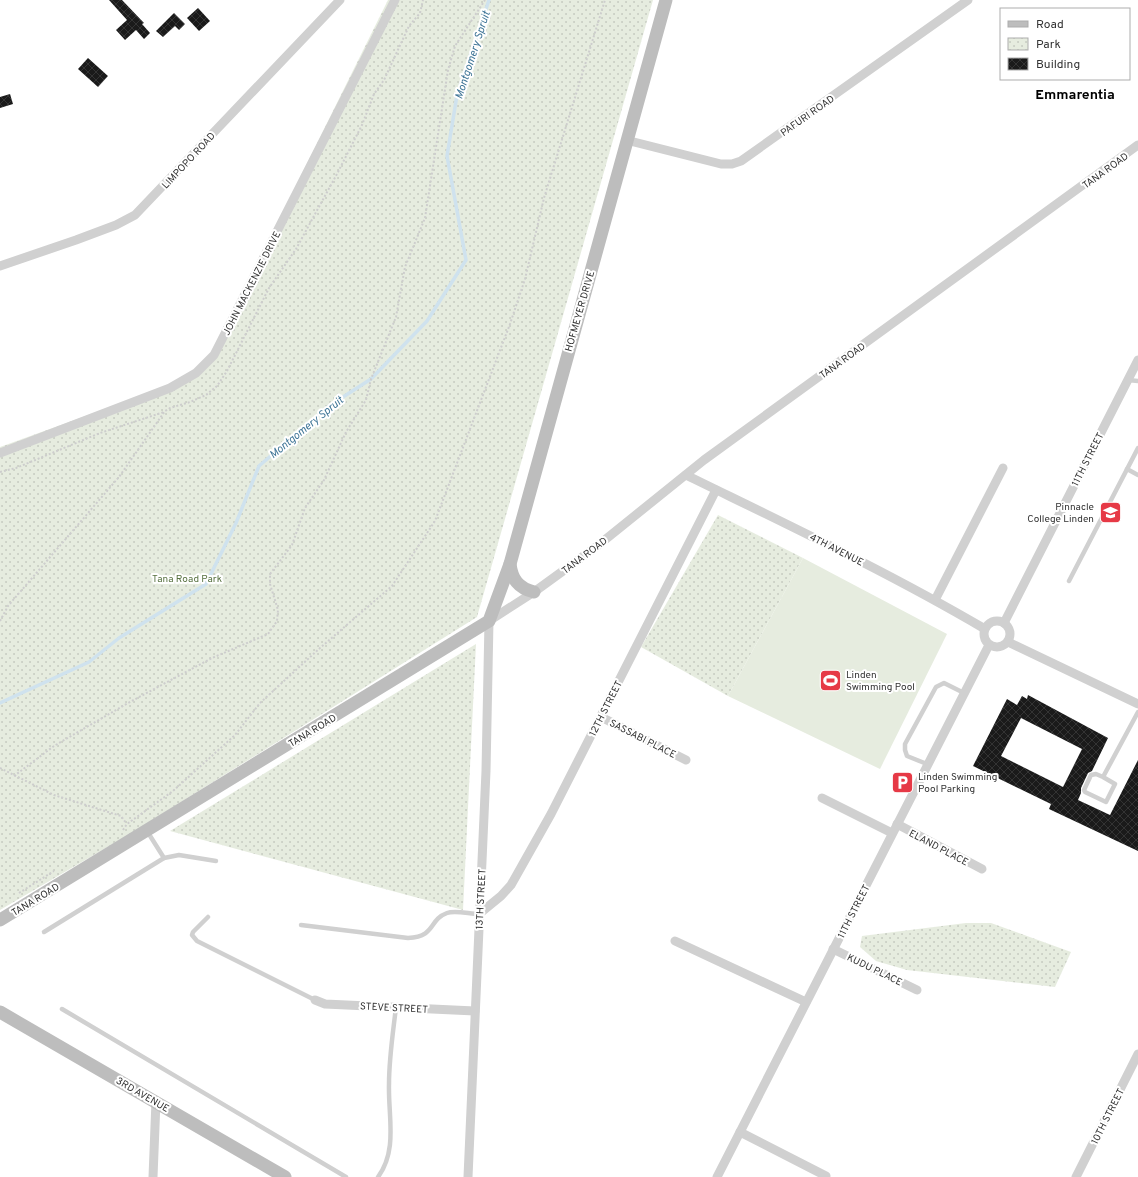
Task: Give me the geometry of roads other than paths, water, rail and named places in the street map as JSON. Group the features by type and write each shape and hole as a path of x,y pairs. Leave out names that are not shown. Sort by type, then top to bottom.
{"main road":[{"name":"HOFMEYER DRIVE","path":"489,621 510,564 626,140 666,0"},
{"path":"510,564 511,573 521,588 534,592"},
{"name":"TANA ROAD","path":"0,920 489,621"},
{"name":"3RD AVENUE","path":"0,1012 285,1177"}],"street":[{"name":"LIMPOPO ROAD","path":"0,266 83,238 116,225 135,215 340,0"},
{"name":"PAFURI ROAD","path":"626,140 721,164 732,164 741,161 968,0"},
{"name":"JOHN MACKENZIE DRIVE","path":"0,453 170,388 196,373 211,359 248,290 392,2"},
{"name":"TANA ROAD","path":"489,621 534,592 596,547 686,475 1138,146"},
{"name":"11TH STREET","path":"1004,623 1138,360"},
{"path":"935,600 1003,468"},
{"name":"4TH AVENUE","path":"686,475 802,531 935,600 985,629"},
{"name":"12TH STREET","path":"479,914 501,896 515,878 551,814 716,490"},
{"name":"13TH STREET","path":"468,1177 486,771 489,621"},
{"path":"1000,621 1007,626 1011,634 1008,642 1001,647 989,645 984,638 985,629 991,622 1000,621"},
{"path":"1008,642 1138,704"},
{"name":"11TH STREET","path":"717,1177 989,645"},
{"name":"SASSABI PLACE","path":"601,717 686,760"},
{"path":"822,798 892,833"},
{"name":"ELAND PLACE","path":"897,824 982,870"},
{"path":"675,941 806,1002"},
{"name":"KUDU PLACE","path":"833,949 918,990"},
{"name":"STEVE STREET","path":"315,1000 325,1004 475,1011"},
{"name":"10TH STREET","path":"1076,1177 1138,1054"},
{"path":"153,1177 156,1101"},
{"path":"740,1132 826,1176"}],"lane":[{"path":"1128,380 1138,382"},
{"path":"1069,581 1138,448"},
{"path":"1127,469 1138,475"},
{"path":"927,764 907,756 905,750 906,744 936,687 944,683 964,693"},
{"path":"1102,777 1138,712"},
{"path":"1096,774 1102,777 1115,784 1106,802 1085,792 1084,790 1091,775 1096,774"},
{"path":"141,834 164,858"},
{"path":"44,932 164,858 179,855 216,861"},
{"path":"301,925 408,938 420,937 429,932 440,917 448,913 479,914"},
{"path":"208,917 193,932 192,935 197,941 315,1000"},
{"path":"378,1177 390,1153 389,1083 396,1007"},
{"path":"62,1009 346,1177"}],"waterway":[{"name":"Montgomery Spruit","path":"0,703 89,662 119,638 206,584 236,523 259,466 329,406 371,379 427,321 466,260 447,156 457,95 489,0"}],"place":[{"name":"Pinnacle College Linden","path":"1110,512"},
{"name":"Linden Swimming Pool","path":"831,680"},
{"name":"Linden Swimming Pool Parking","path":"903,782"}],"district":[{"name":"Emmarentia","path":"1075,94"}],"park label":[{"name":"Tana Road Park","path":"187,578"}]}
